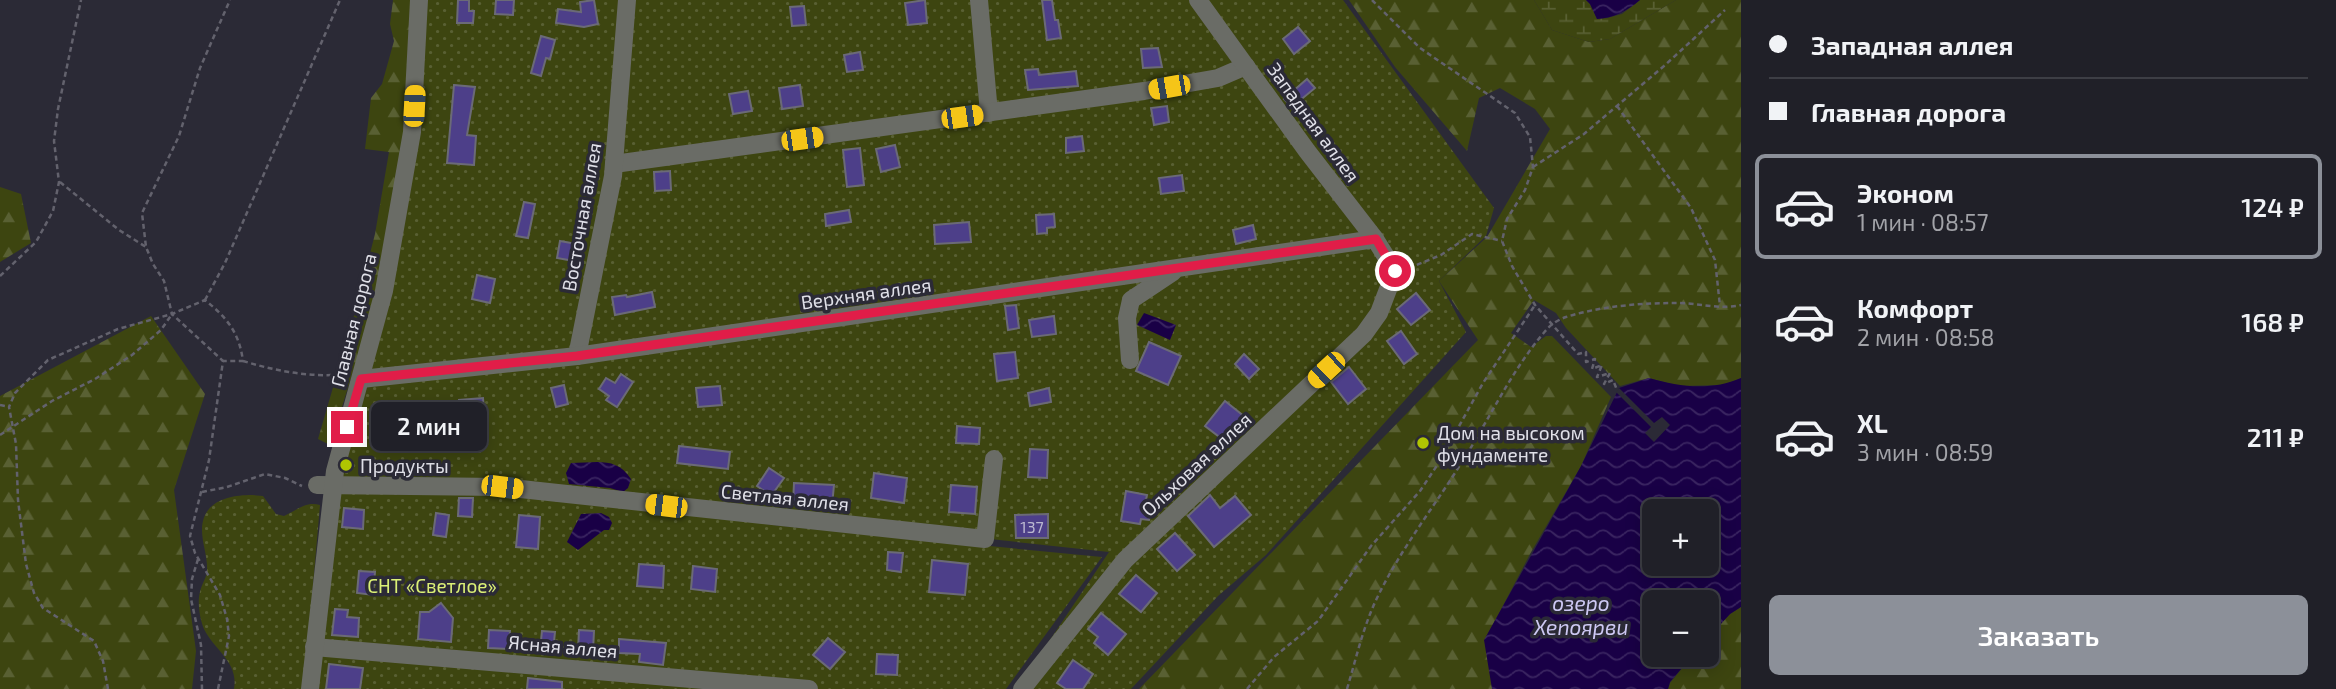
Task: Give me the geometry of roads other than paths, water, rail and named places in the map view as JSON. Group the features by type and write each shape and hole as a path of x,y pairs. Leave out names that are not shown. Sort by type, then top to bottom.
{"street":[{"name":"Главная дорога","path":"310,689 325,484 362,375 384,291 412,132 419,0"},
{"name":"Восточная аллея","path":"577,356 614,164 627,0"},
{"path":"979,0 989,113"},
{"name":"Западная аллея","path":"1198,0 1307,151 1376,239 1395,271"},
{"path":"614,164 1144,91 1218,78 1247,66"},
{"name":"Верхняя аллея","path":"362,375 577,356 1376,239"},
{"path":"1130,360 1127,318 1131,300 1179,268"},
{"name":"Ольховая аллея","path":"1022,689 1125,560 1364,334 1379,313 1395,271"},
{"name":"Светлая аллея","path":"325,484 502,487 985,539 993,459"},
{"name":"Ясная аллея","path":"314,647 809,689"}],"water":[{"path":"1586,0 1640,0 1620,13 1597,19"},
{"path":"1144,313 1176,325 1170,340 1137,325"},
{"name":"озеро Хепоярви","path":"1649,378 1672,384 1707,386 1741,378 1741,607 1719,626 1719,590 1642,590 1642,667 1683,667 1670,682 1668,689 1492,689 1484,640 1581,466 1619,388"},
{"path":"605,462 619,467 631,479 628,488 623,492 569,484 566,473 571,463"},
{"path":"601,513 609,517 612,523 609,530 604,530 578,550 567,542 581,514"}],"place":[{"name":"Дом на высоком фундаменте","path":"1423,443"},
{"name":"Продукты","path":"346,465"}],"park label":[{"name":"СНТ «Светлое»","path":"432,585"}]}
